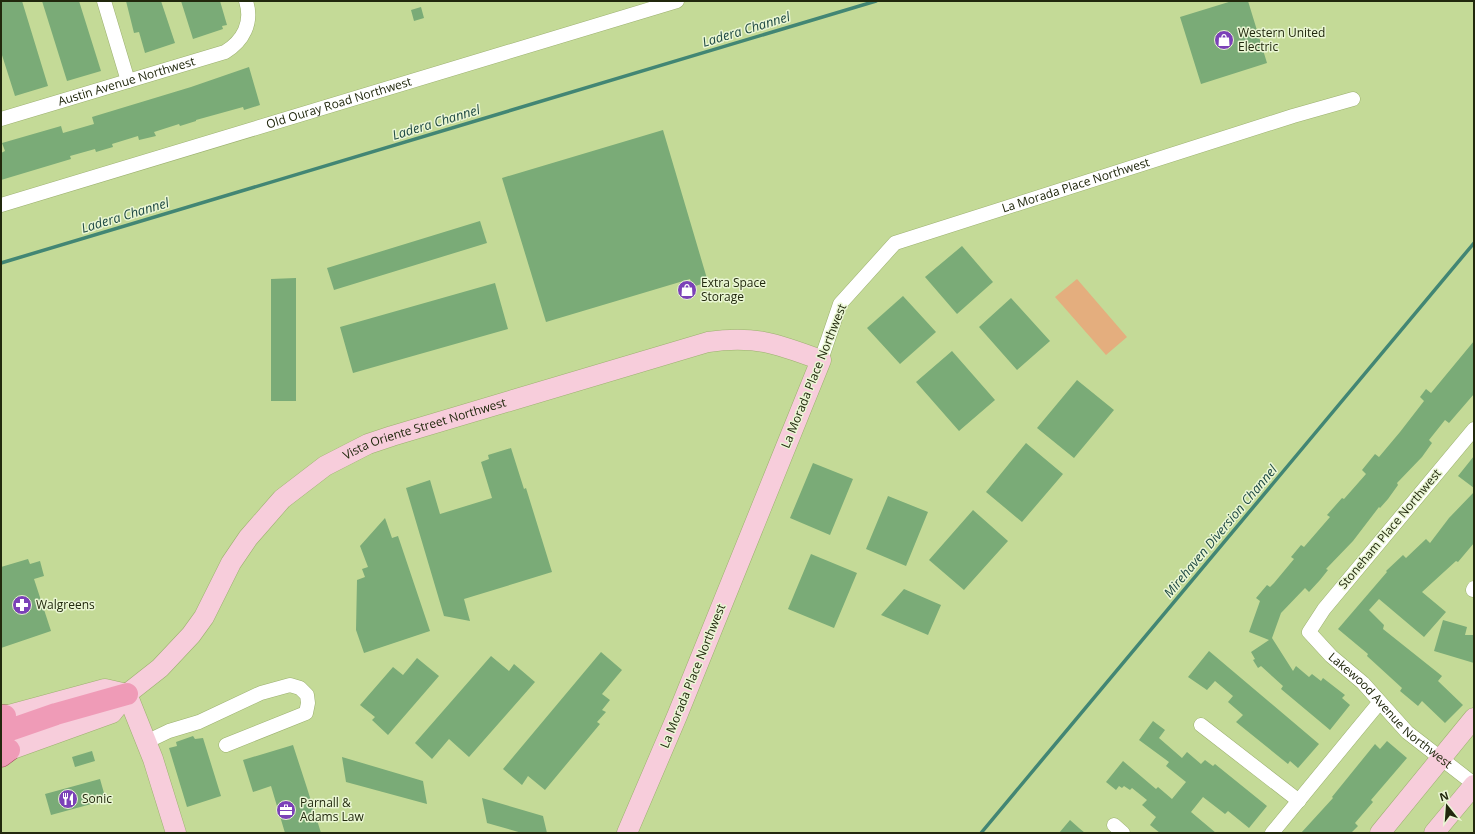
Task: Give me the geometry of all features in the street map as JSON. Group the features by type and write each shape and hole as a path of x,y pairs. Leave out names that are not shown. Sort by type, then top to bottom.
{"main road":[{"path":"3,734 56,714 127,694"}],"street":[{"path":"104,1 128,81"},
{"name":"Austin Avenue Northwest","path":"1,119 224,52 236,44 245,32 249,15 246,1"},
{"name":"Old Ouray Road Northwest","path":"1,205 678,1"},
{"name":"La Morada Place Northwest","path":"627,833 677,716 821,360 840,304 895,243 1293,116 1353,99"},
{"name":"Vista Oriente Street Northwest","path":"127,694 160,668 191,635 204,617 231,563 248,538 266,516 282,499 303,482 343,455 392,436 708,342 729,339 754,340 786,347 821,360"},
{"name":"Stoneham Place Northwest","path":"1309,632 1324,609 1474,428"},
{"name":"Lakewood Avenue Northwest","path":"1309,632 1331,656 1363,683 1379,703 1407,732 1474,784"},
{"path":"146,742 169,731 198,722 261,693 290,685 300,688 307,695 308,703 306,713 288,722 226,745"},
{"path":"127,694 153,759 176,833"},
{"path":"1272,833 1300,801 1379,703"},
{"path":"1380,833 1474,718"},
{"path":"1201,725 1300,801"},
{"path":"1434,833 1474,784"}],"shaded area":[{"path":"1077,279 1127,337 1106,355 1055,297"}],"building":[{"path":"1,1 22,1 48,86 15,96 1,52"},
{"path":"42,1 79,1 101,71 67,81"},
{"path":"126,1 161,1 175,43 145,53 139,32 134,33"},
{"path":"181,1 220,1 227,25 222,26 223,29 193,39"},
{"name":"Western United Electric","path":"1232,1 1248,1 1267,63 1201,84 1180,17"},
{"path":"421,7 424,18 414,21 411,10"},
{"path":"249,67 260,105 244,110 243,107 180,126 179,124 154,132 156,136 139,140 138,136 112,144 113,147 96,152 95,149 70,156 71,159 1,180 1,153 5,151 2,143 61,126 63,133 94,124 92,117 191,87"},
{"path":"663,130 708,282 692,287 690,279 546,322 502,178"},
{"path":"480,221 487,243 334,290 327,268"},
{"path":"962,246 993,282 957,314 925,277"},
{"path":"296,278 296,401 271,401 271,279"},
{"path":"495,283 508,329 353,373 340,327"},
{"path":"903,296 936,332 900,364 867,328"},
{"path":"1011,298 1050,341 1017,370 979,327"},
{"path":"1474,341 1474,394 1449,423 1445,420 1429,440 1432,443 1422,457 1397,483 1398,485 1388,499 1380,508 1379,507 1353,541 1326,569 1328,570 1320,580 1309,592 1305,588 1281,613 1272,638 1293,671 1296,666 1309,677 1312,674 1321,681 1323,678 1345,695 1342,698 1350,705 1330,730 1281,689 1283,686 1261,666 1258,668 1253,660 1255,659 1251,652 1269,640 1249,632 1260,601 1256,598 1267,585 1270,587 1274,583 1294,559 1291,557 1301,545 1304,547 1330,517 1327,515 1342,498 1344,499 1366,474 1362,470 1375,454 1379,457 1400,432 1424,401 1420,397 1426,389 1431,393"},
{"path":"952,351 995,400 959,431 916,382"},
{"path":"1077,380 1114,410 1074,458 1037,428"},
{"path":"1026,443 1063,474 1022,522 986,492"},
{"path":"511,448 524,489 526,488 552,572 464,599 470,621 444,616 406,488 430,480 440,514 492,498 481,462 489,459 488,455"},
{"path":"1474,456 1474,488 1458,476"},
{"path":"813,463 853,479 830,535 790,518"},
{"path":"1474,492 1474,543 1458,562 1456,561 1422,592 1446,612 1424,637 1379,599 1369,610 1384,625 1383,629 1442,676 1438,681 1463,705 1445,723 1422,701 1418,706 1400,691 1402,688 1367,656 1368,654 1338,629 1387,572 1386,571 1403,555 1406,558 1426,539 1430,543 1449,518"},
{"path":"888,496 928,512 906,566 866,549"},
{"path":"973,510 1008,541 964,590 929,560"},
{"path":"385,518 392,538 398,536 430,631 364,653 356,630 357,580 365,577 362,569 368,567 360,546"},
{"path":"811,554 857,573 834,628 788,609"},
{"name":"Walgreens","path":"28,559 30,564 40,561 44,576 34,579 51,631 1,648 1,567"},
{"path":"904,589 941,605 928,635 881,615"},
{"path":"1443,620 1467,627 1465,635 1474,635 1474,663 1434,651"},
{"path":"1209,651 1319,744 1298,768 1290,761 1288,764 1236,722 1243,715 1228,702 1233,696 1215,681 1207,690 1188,677"},
{"path":"601,652 622,670 602,694 610,700 602,710 606,712 597,722 600,724 545,790 528,776 522,785 503,769"},
{"path":"491,656 509,671 514,664 535,682 469,757 449,739 432,759 415,743"},
{"path":"417,658 439,676 388,735 372,720 375,717 360,705 393,667 403,675"},
{"path":"1153,721 1165,730 1159,738 1182,758 1187,752 1201,764 1205,760 1213,766 1215,764 1267,806 1249,828 1228,811 1225,814 1203,797 1191,812 1216,833 1160,833 1150,825 1156,817 1142,805 1147,800 1132,788 1130,790 1124,786 1122,788 1119,786 1116,790 1106,782 1123,761 1156,789 1158,787 1172,799 1186,782 1166,766 1169,762 1139,740"},
{"path":"193,736 195,739 203,738 221,796 187,807 169,748 177,746 176,742"},
{"path":"1387,741 1407,758 1371,800 1373,802 1355,823 1358,826 1351,833 1301,833 1333,798 1332,797 1375,744 1380,749"},
{"path":"293,745 321,833 285,833 271,786 253,792 243,760"},
{"path":"92,751 95,761 75,767 72,757"},
{"path":"342,757 423,781 427,804 346,782"},
{"path":"100,779 106,800 51,815 45,794"},
{"path":"482,798 543,816 547,833 522,833 487,823"},
{"path":"1070,820 1079,828 1085,833 1059,833"}],"waterway":[{"name":"Ladera Channel","path":"1,263 876,1"},
{"name":"Mirehaven Diversion Channel","path":"981,833 1474,243"}],"place":[{"name":"Western United Electric","path":"1224,40"},
{"name":"Extra Space Storage","path":"687,290"},
{"name":"Walgreens","path":"22,605"},
{"name":"Sonic","path":"68,799"},
{"name":"Parnall & Adams Law","path":"286,810"}]}
